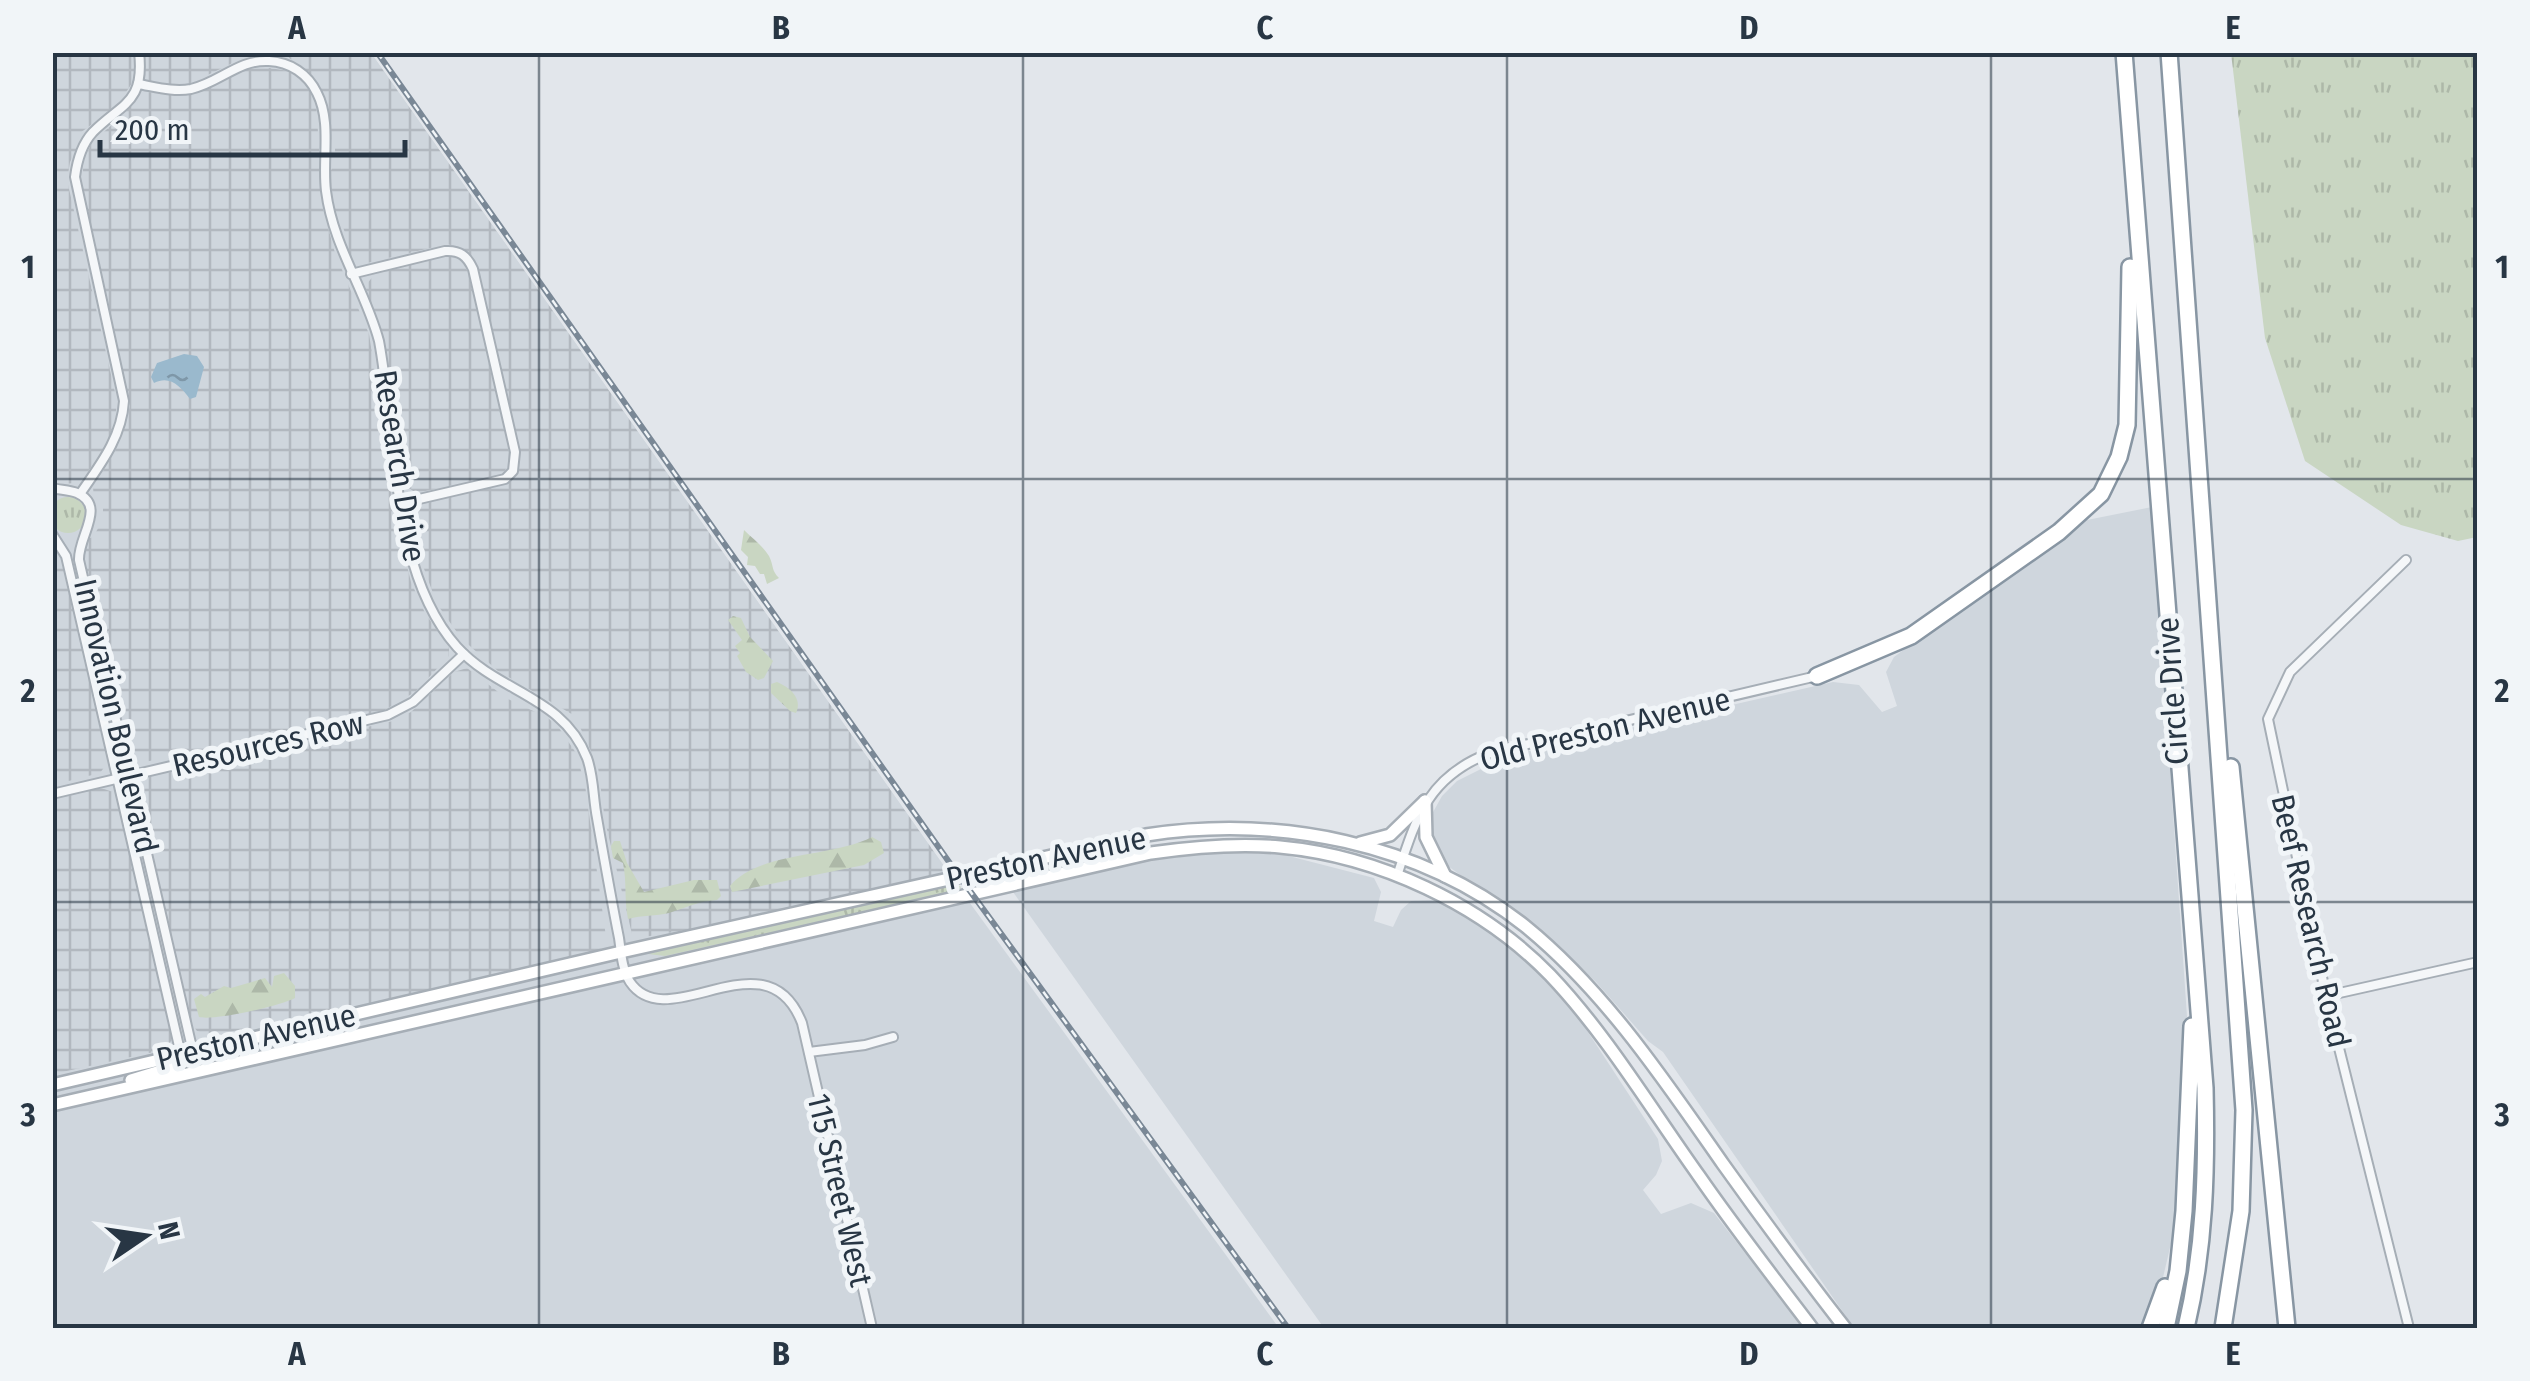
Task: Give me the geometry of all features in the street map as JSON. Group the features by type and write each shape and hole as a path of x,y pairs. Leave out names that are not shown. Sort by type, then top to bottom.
{"highway":[{"name":"Circle Drive","path":"2124,52 2206,1088 2208,1156 2197,1284 2186,1328"},
{"name":"Circle Drive","path":"2169,52 2244,1110 2241,1210 2224,1328"},
{"path":"1818,676 1911,636 2058,532 2101,494 2120,457 2128,425 2130,248 2136,218"},
{"path":"2214,659 2228,734 2286,1326"},
{"path":"2166,1328 2178,1271 2184,1211 2192,1028 2197,1008"},
{"path":"2150,1328 2163,1296 2184,1211"}],"main road":[{"path":"1356,843 1390,834 1425,801"},
{"path":"1425,801 1428,846 1448,879"},
{"name":"Preston Avenue","path":"52,1085 622,952 1156,834 1251,828 1308,833 1356,843 1448,879 1514,918 1555,953 1659,1075 1844,1328"},
{"name":"Preston Avenue","path":"52,1105 626,971 1172,850 1278,847 1396,876 1472,913 1548,972 1610,1050 1812,1328"},
{"path":"80,1098 180,1065 187,1054"}],"street":[{"path":"52,488 80,494 115,438 124,401 77,196 76,168 92,133 121,110 138,84 139,52"},
{"name":"Research Drive","path":"138,84 170,90 191,88 260,61 279,62 299,71 314,86 322,104 328,204 337,240 366,302 379,342 407,539 422,592 446,633 464,654 497,681 556,713 577,738 590,770 626,971"},
{"path":"351,274 445,250 467,258 473,269 515,452 514,468 505,478 402,502"},
{"path":"52,496 63,491"},
{"name":"Innovation Boulevard","path":"80,494 92,514 82,534 79,560 158,898 187,1054"},
{"name":"Innovation Boulevard","path":"53,535 68,540 82,534"},
{"name":"Innovation Boulevard","path":"53,535 66,556 146,901 187,1054"},
{"name":"Beef Research Road","path":"2406,560 2290,672 2268,718 2326,996 2409,1328"},
{"name":"Resources Row","path":"52,794 388,715 421,696 464,654"},
{"name":"Old Preston Avenue","path":"1396,876 1425,801 1457,769 1490,753 1818,676"},
{"name":"Innovation Boulevard","path":"146,901 158,898"},
{"path":"2326,996 2478,962"},
{"name":"115 Street West","path":"626,971 630,982 657,1000 738,984 769,987 794,1008 808,1052 872,1328"},
{"name":"115 Street West","path":"808,1052 893,1037"}],"shaded area":[{"path":"52,53 371,53 967,899 1279,1328 53,1328"},
{"path":"52,53 269,53 241,59 191,83 134,80 117,106 80,133 67,180 117,401 115,422 105,447 85,476 64,484 52,483"},
{"path":"283,53 371,53 949,873 757,918 644,937 632,934 605,821 598,767 575,716 498,671 461,638 437,604 416,547 412,517 419,505 507,483 519,466 520,451 474,260 464,249 447,244 363,264 351,260 343,244 343,227 336,221 333,208 330,172 335,163 335,145 330,137 325,98 312,76"},
{"path":"256,66 289,71 308,87 316,102 323,209 335,253 369,334 401,542 411,582 425,613 449,648 449,656 415,692 383,711 140,763 129,753 82,555 87,539 93,537 103,520 103,507 93,488 121,441 130,406 83,194 83,163 92,142 144,92 190,94"},
{"path":"448,256 460,259 468,272 511,461 496,476 416,493 403,479 383,343 365,286 376,273"},
{"path":"2152,507 2188,1031 2178,1214 2160,1290 2145,1328 1854,1328 1663,1052 1553,942 1441,861 1432,844 1432,814 1457,781 1507,756 1833,682 1859,685 1882,712 1897,706 1886,672 1894,657 2077,522"},
{"path":"52,540 61,553 108,762 100,773 53,785"},
{"path":"467,668 506,698 548,718 576,753 585,785 606,937 600,950 311,1018 209,1035 197,1031 191,1023 138,787 149,777 393,721 411,712 454,672"},
{"path":"101,788 113,792 120,805 172,1040 163,1050 53,1074 52,800"},
{"path":"1233,851 1277,853 1374,878 1381,892 1374,921 1393,927 1401,910 1411,901 1438,900 1505,939 1567,1000 1658,1139 1662,1161 1643,1190 1661,1214 1691,1203 1714,1213 1803,1328 1324,1328 1013,892 1128,863"}],"green space":[{"path":"2231,53 2477,53 2477,537 2458,541 2401,525 2305,461 2265,338"},
{"path":"68,497 81,502 86,515 81,528 68,533 55,528 50,515 55,502"},
{"path":"744,530 766,552 779,578 767,584 764,574 747,565 748,557 741,550"},
{"path":"733,616 741,618 750,637 773,661 764,678 758,680 746,672 737,656 740,653 735,646 742,640 728,620"},
{"path":"777,682 796,698 796,713 771,693 771,684"},
{"path":"872,837 881,842 884,853 864,865 732,892 730,886 759,867"},
{"path":"614,841 620,841 627,863 644,892 694,880 717,880 721,896 669,913 628,919 623,863 613,858"},
{"path":"955,883 961,887 959,890 665,956 648,954"},
{"path":"284,973 295,986 295,998 247,1012 199,1017 194,999 201,994 205,997 224,986 231,988 265,978 272,987 274,976"}],"water":[{"path":"184,354 197,356 204,367 196,397 190,399 174,383 154,383 151,377 157,363"}],"railway":[{"path":"377,52 954,869 1288,1328"}]}
